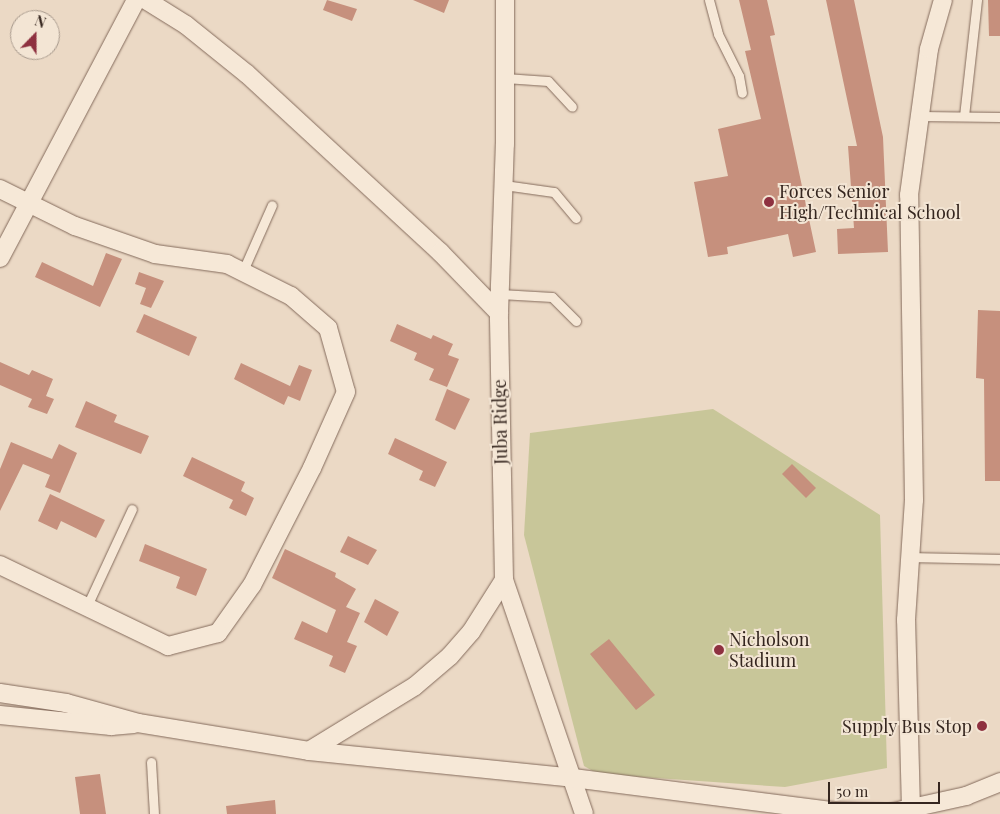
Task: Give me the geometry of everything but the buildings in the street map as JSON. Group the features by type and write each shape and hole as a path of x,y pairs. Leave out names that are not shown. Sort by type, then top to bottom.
{"street":[{"path":"0,258 27,202 136,0"},
{"path":"146,0 186,25 247,74 440,252 499,313"},
{"name":"Juba Ridge","path":"505,0 504,185 499,313 504,580 584,814"},
{"path":"911,809 906,620 912,557 909,195 929,49 943,0"},
{"path":"0,188 74,226 155,254 227,264 291,296 328,328 346,392 312,468 252,585 218,633 168,646 86,609 0,566"},
{"path":"309,751 415,686 450,656 471,632 504,580"},
{"path":"0,693 103,712 138,723 309,751 573,778 830,811 889,813 911,809 941,808 1000,782"},
{"path":"0,715 111,726 138,723"}],"lane":[{"path":"709,0 718,34 739,76 742,93"},
{"path":"964,116 978,0"},
{"path":"505,78 548,81 572,107"},
{"path":"920,116 1000,117"},
{"path":"504,185 554,192 576,218"},
{"path":"242,273 272,205"},
{"path":"500,294 552,296 576,321"},
{"path":"86,609 132,509"},
{"path":"912,557 1000,559"},
{"path":"151,762 154,814"}],"shaded area":[{"name":"Nicholson Stadium","path":"713,409 880,515 887,768 785,787 598,774 584,766 524,535 530,433"}],"place":[{"name":"Forces Senior High/Technical School","path":"769,202"},
{"name":"Nicholson Stadium","path":"719,650"},
{"name":"Supply Bus Stop","path":"982,726"}]}
